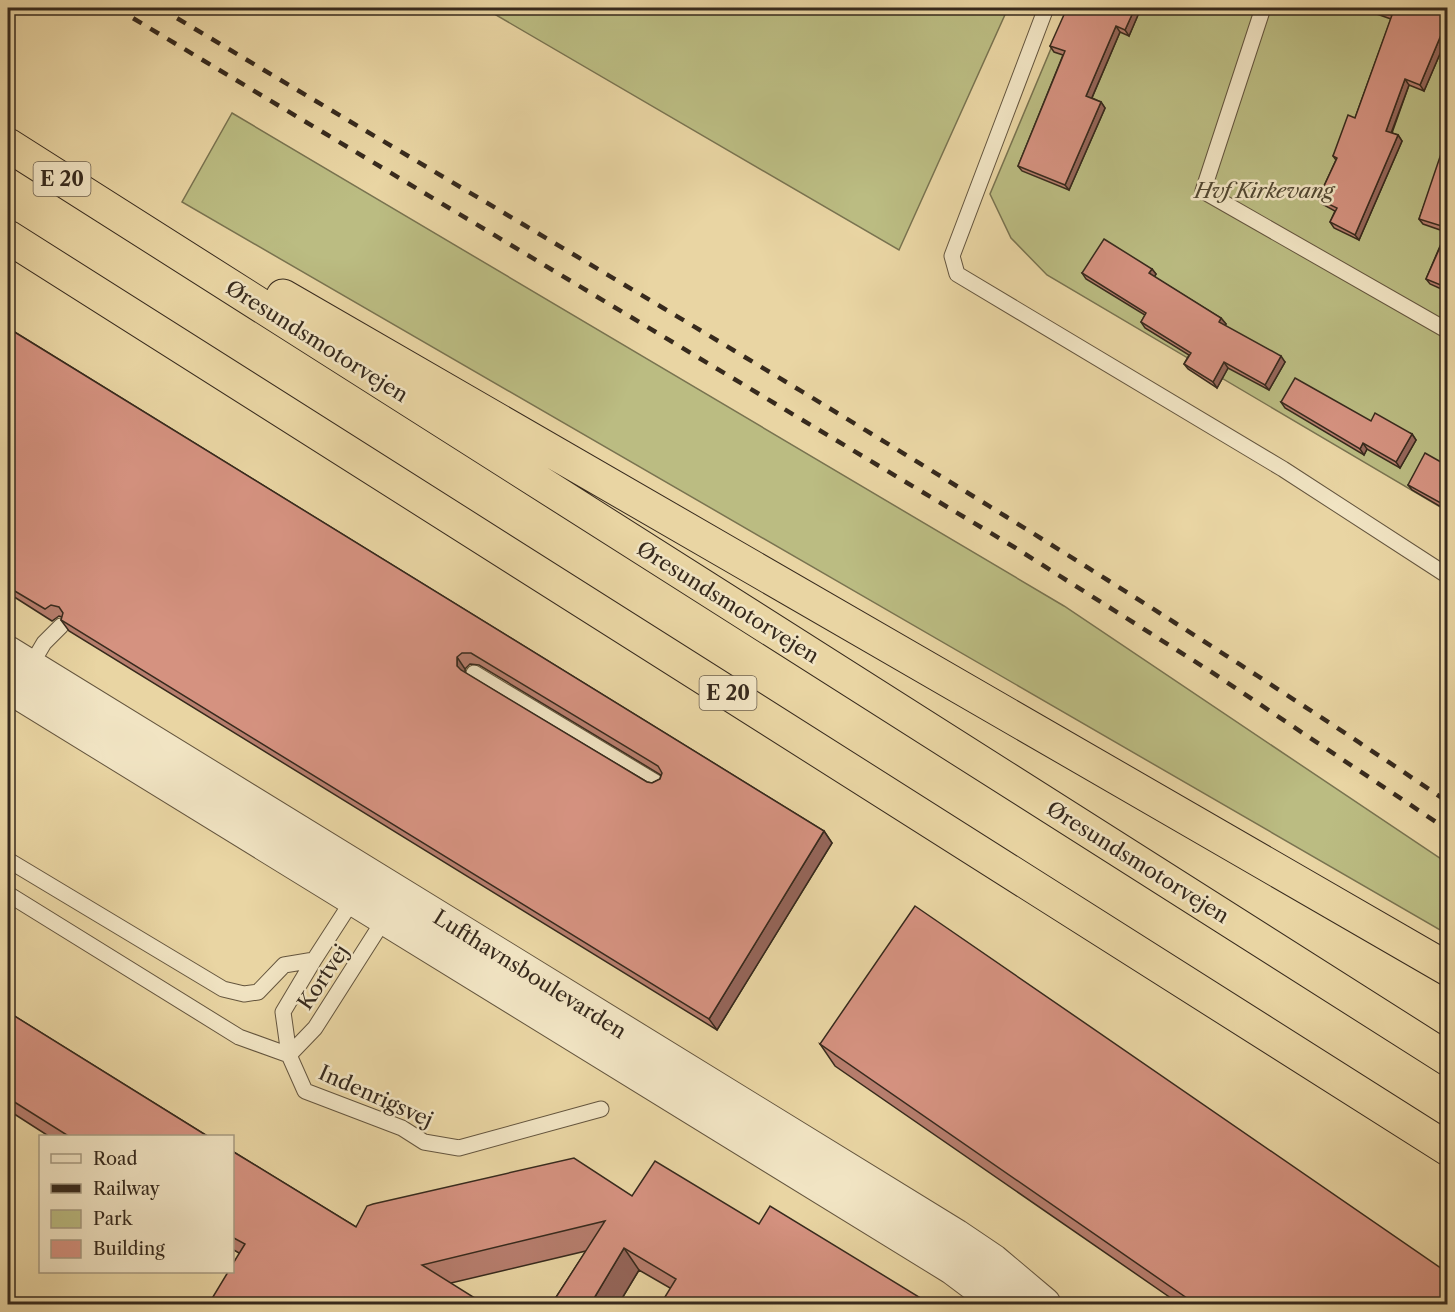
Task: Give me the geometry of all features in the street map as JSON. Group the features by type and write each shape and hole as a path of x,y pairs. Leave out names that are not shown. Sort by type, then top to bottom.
{"highway":[{"name":"Øresundsmotorvejen","path":"8,145 1448,1059"},
{"path":"116,213 304,306 1448,969"},
{"name":"E 20","path":"8,237 1448,1149"}],"street":[{"name":"Lufthavnsboulevarden","path":"15,674 392,906 956,1236 993,1261 1044,1305"},
{"name":"Lufthavnsboulevarden","path":"392,906 953,1268 1001,1305"}],"lane":[{"path":"1046,8 952,256 957,274 1283,469 1448,576"},
{"path":"1263,8 1203,191 1448,331"},
{"path":"15,674 61,626"},
{"path":"474,674 660,785"},
{"path":"8,860 223,989 244,994 258,992 284,965 314,960 361,887"},
{"path":"8,894 239,1037 289,1055"},
{"name":"Kortvej","path":"289,1055 315,1028 392,906"},
{"name":"Indenrigsvej","path":"314,960 283,1012 289,1055 305,1092 402,1128 424,1142 459,1148 601,1109"}],"green space":[{"path":"484,8 1008,8 899,250"},
{"name":"Hvf Kirkevang","path":"1068,8 1447,8 1447,511 1047,275 1011,238 990,194"},
{"path":"232,113 1064,606 1447,863 1447,934 182,202"}],"building":[{"path":"1067,8 1135,8 1125,30 1116,26 1086,96 1101,102 1065,185 1018,166 1065,51 1050,46"},
{"path":"1370,8 1448,8 1448,29 1444,28 1420,85 1405,79 1386,131 1398,135 1355,235 1330,222 1337,208 1318,199 1337,158 1333,156 1348,115 1355,118 1392,15"},
{"path":"1448,140 1448,228 1419,219 1445,142"},
{"path":"1448,229 1448,288 1426,279"},
{"path":"1104,239 1152,269 1149,273 1221,318 1219,322 1281,356 1265,385 1224,362 1213,382 1184,364 1191,353 1141,322 1146,313 1082,273"},
{"path":"8,328 824,831 709,1019 61,620 63,613 59,607 51,605 45,609 8,587","holes":["462,653 471,653 658,766 662,773 660,779 652,783 647,782 461,670 457,666 457,657"]},
{"path":"1295,378 1371,421 1375,413 1412,434 1396,462 1363,443 1360,449 1281,402"},
{"path":"1425,453 1448,466 1448,507 1408,485"},
{"path":"915,906 1448,1273 1448,1305 1197,1305 820,1044"},
{"path":"8,1012 206,1135 67,1135 8,1098"},
{"path":"234,1152 356,1227 367,1206 373,1204 574,1158 632,1196 655,1161 759,1224 770,1206 932,1305 660,1305 676,1279 624,1248 590,1305 551,1305 605,1221 422,1265 486,1305 208,1305 227,1273 234,1273 234,1262 245,1244 234,1238"}],"railway":[{"path":"116,8 1014,547 1210,671 1448,830"},
{"path":"160,8 647,298 971,495 1290,697 1448,802"}]}
